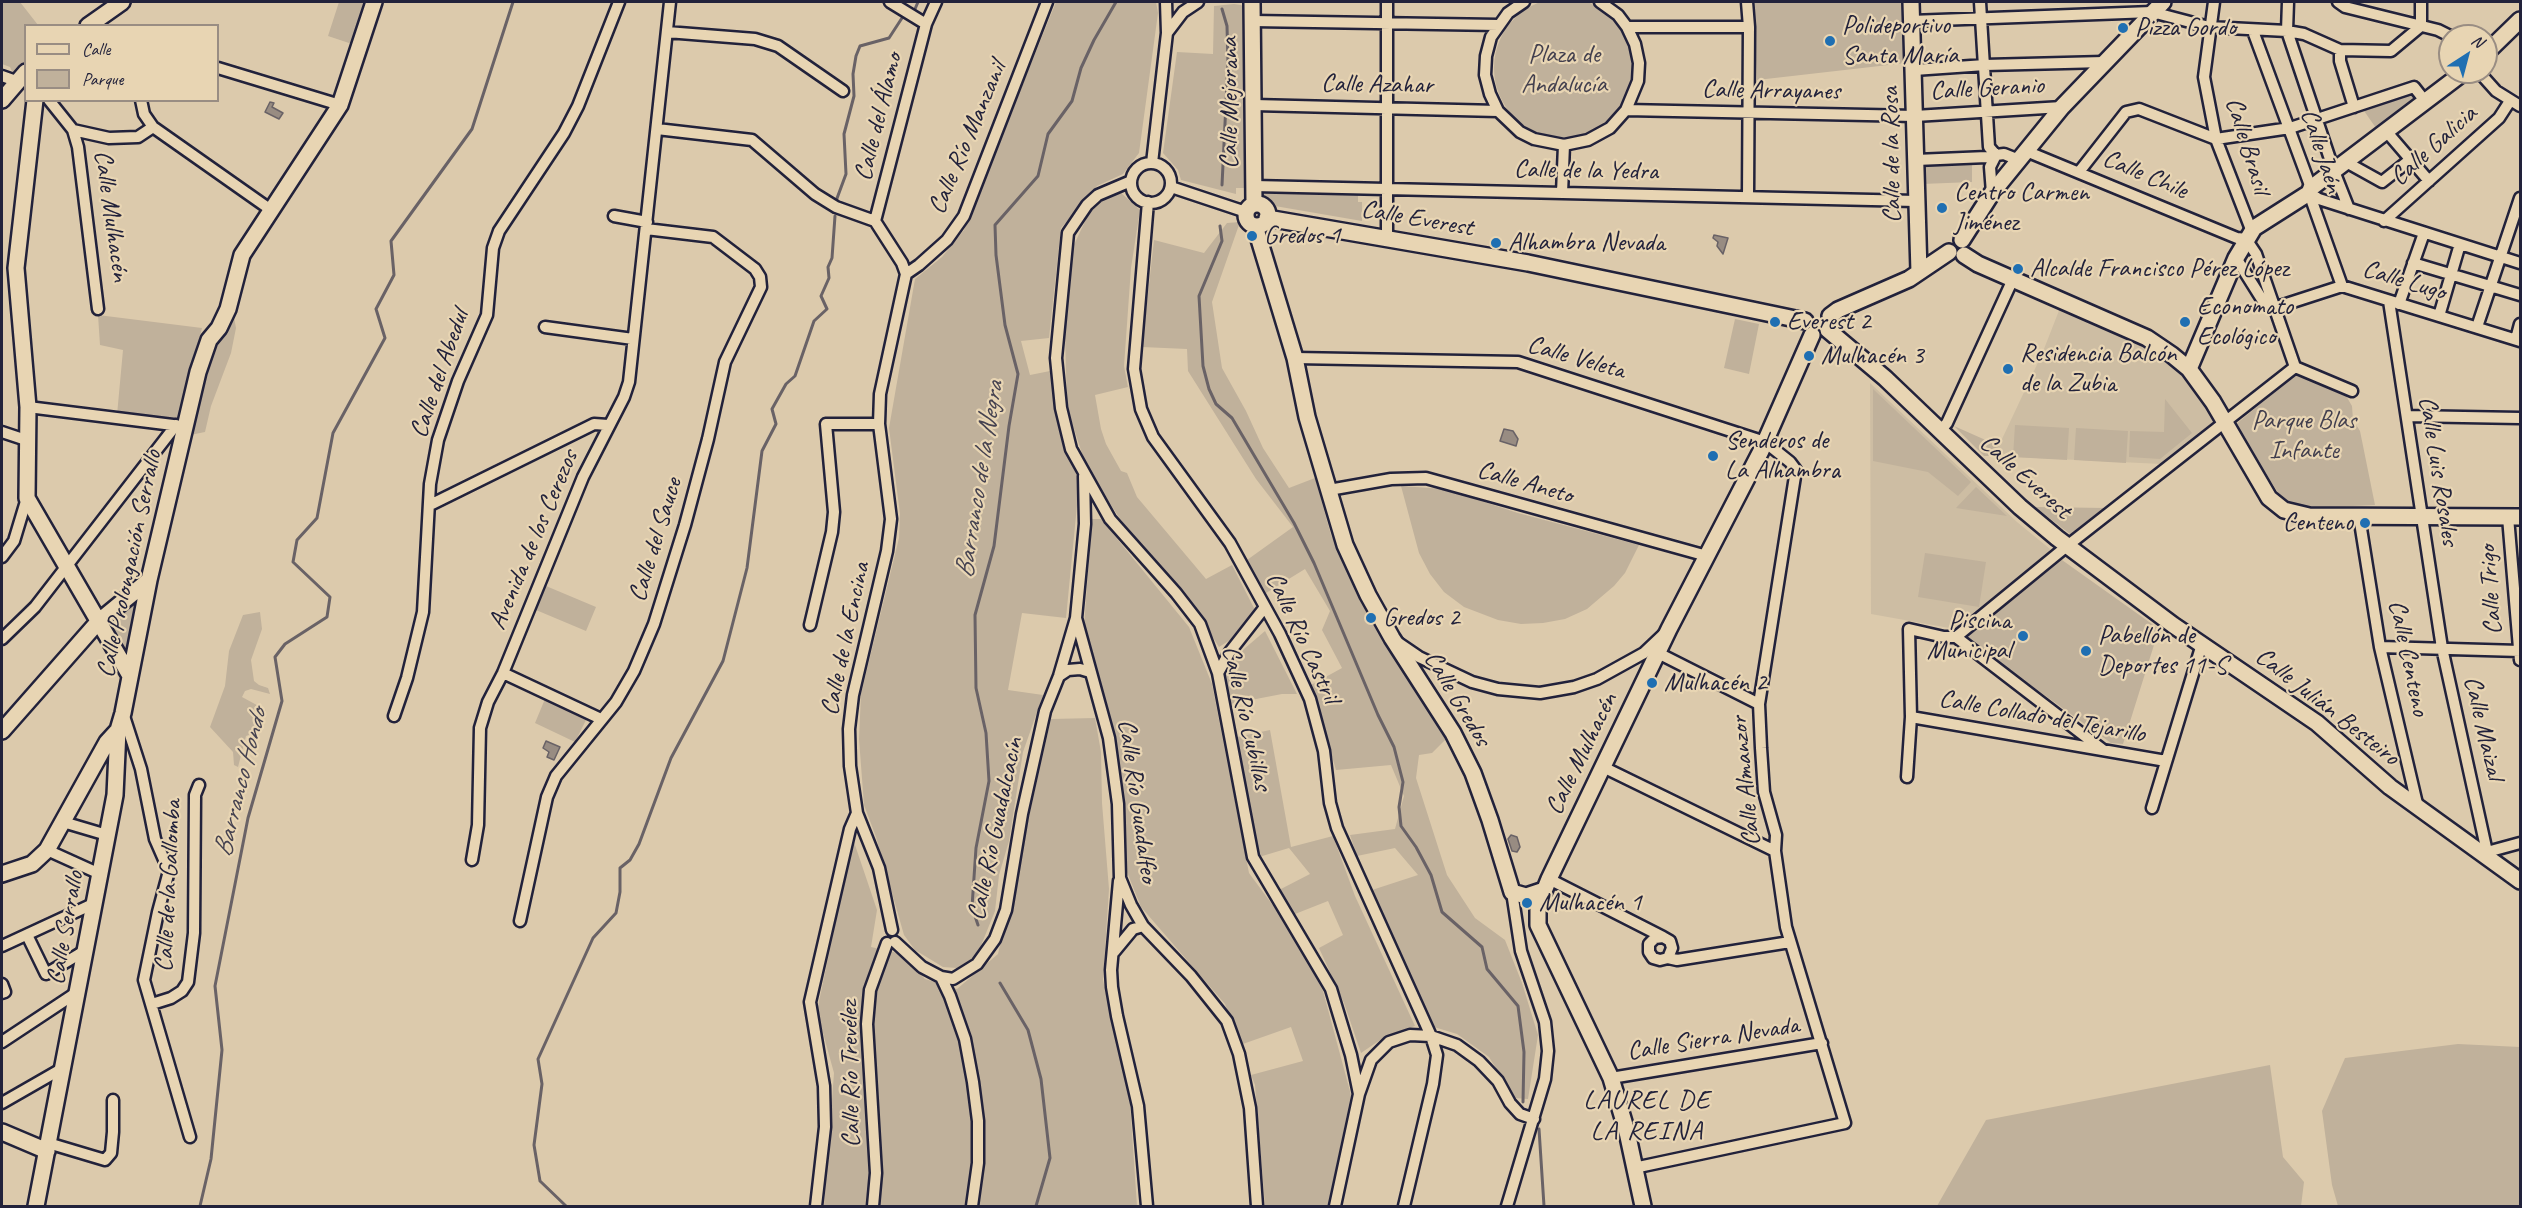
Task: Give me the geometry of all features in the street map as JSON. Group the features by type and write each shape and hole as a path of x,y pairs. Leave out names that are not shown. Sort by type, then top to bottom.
{"street":[{"path":"91,24 122,2"},
{"name":"Calle Prolongación Serrallo","path":"123,713 180,426 208,340 219,328 228,309 242,255 340,105 374,2"},
{"name":"Calle del Abedul","path":"394,716 407,678 423,612 430,484 438,440 446,411 487,315 489,266 499,231 564,133 578,106 619,2"},
{"name":"Avenida de los Cerezos","path":"472,860 478,825 480,728 488,702 503,673 583,477 624,397 629,382 670,2"},
{"name":"Calle del Álamo","path":"890,2 926,24"},
{"name":"Calle del Álamo","path":"875,221 926,24 936,2"},
{"name":"Calle Río Manzanil","path":"906,274 947,240 964,216 1047,2"},
{"path":"1152,163 1167,33 1166,2"},
{"path":"1167,33 1183,12 1198,2"},
{"path":"1387,2 1385,108 1387,238"},
{"path":"1524,2 1508,13 1498,26 1486,56 1485,75 1490,94 1498,111 1508,123 1534,139 1564,145 1588,140 1610,128 1626,110 1638,81 1639,63 1635,44 1627,27 1618,15 1600,2"},
{"path":"1747,2 1749,27 1748,197"},
{"name":"Calle de la Rosa","path":"1911,2 1919,272"},
{"path":"1809,328 1819,336 1829,323 1958,249 1992,193 1997,178 1994,157 1989,147 1980,2"},
{"path":"1997,178 2022,155 2062,107 2163,2"},
{"name":"Calle Brasil","path":"2214,2 2204,77 2216,139 2295,368"},
{"path":"2288,2 2287,31 2317,120 2340,166 2349,209"},
{"path":"2338,2 2345,7 2438,32"},
{"path":"2421,2 2421,26"},
{"path":"1251,8 1387,25 1498,26"},
{"name":"Calle Mejorana","path":"1250,208 1254,186 1251,8"},
{"path":"1911,21 2152,12 2209,27 2304,34 2340,50 2391,51 2421,26"},
{"path":"2498,41 2520,20"},
{"path":"1627,27 1749,27"},
{"name":"Calle Jaén","path":"2253,31 2290,128 2342,286"},
{"path":"668,32 756,39 778,46 843,91"},
{"path":"2340,50 2342,71 2354,107"},
{"path":"1914,70 1985,65 2104,62"},
{"path":"219,68 340,105"},
{"path":"2,100 18,75"},
{"path":"2189,369 2236,258 2249,235 2448,84"},
{"path":"2490,84 2496,91 2520,106"},
{"path":"2079,172 2126,112 2139,109 2216,139 2290,128 2414,87 2425,101"},
{"name":"Calle Galicia","path":"2385,221 2499,118 2510,101"},
{"path":"2,557 14,541 27,498 28,407 16,268 35,102"},
{"path":"51,102 73,130 109,138 138,137 153,127"},
{"path":"141,102 144,114 153,127 271,210"},
{"name":"Calle Azahar","path":"1254,105 1498,111"},
{"name":"Calle Geranio","path":"1915,116 2062,107"},
{"name":"Calle Arrayanes","path":"1626,110 1915,116"},
{"path":"657,129 752,140 815,194 836,207 875,221 902,263 906,274"},
{"name":"Calle Mulhacén","path":"73,130 78,147 98,309"},
{"path":"2386,131 2429,181"},
{"path":"1562,193 1564,145"},
{"name":"Calle Chile","path":"1916,160 1994,157 2004,154 2022,155 2079,172 2237,238 2249,235"},
{"path":"2340,166 2382,182 2410,159"},
{"path":"1152,163 1165,168 1171,180 1168,192 1160,200 1148,202 1137,197 1131,181 1132,175 1140,165 1152,163"},
{"name":"Calle Río Cubillas","path":"1131,181 1098,195 1087,205 1068,233 1056,358 1060,408 1071,449 1110,519 1176,593 1200,624 1218,673 1253,857 1331,989 1351,1055 1359,1094 1335,1206"},
{"name":"Calle de la Yedra","path":"1254,186 1917,201"},
{"path":"1170,187 1250,208 1264,207 1261,222"},
{"path":"2310,190 2319,200 2520,263"},
{"path":"2478,327 2520,198"},
{"name":"Calle Río Castril","path":"1148,202 1134,369 1141,409 1152,437 1230,543 1266,607 1310,699 1324,751 1330,803 1337,828 1431,1036 1437,1055 1433,1084 1404,1206"},
{"path":"614,216 647,225"},
{"name":"Calle Everest","path":"1261,222 1387,238 1528,263 1809,328"},
{"name":"Calle Gredos","path":"1261,222 1295,358 1307,417 1345,545 1368,595 1392,638 1454,733 1473,773 1512,892 1521,951 1545,1022 1548,1051 1545,1079 1507,1206"},
{"name":"Calle del Sauce","path":"520,921 547,797 556,776 567,759 616,702 634,671 654,624 685,525 725,362 761,287 760,277 755,269 713,237 647,225"},
{"path":"2394,303 2424,233"},
{"path":"2439,316 2460,244"},
{"path":"1958,249 2013,279 2147,338 2189,369 2225,422 2269,498 2284,510 2309,516 2514,517"},
{"name":"Calle Brasil","path":"2236,258 2263,300 2274,308"},
{"path":"2413,263 2520,295"},
{"name":"Calle de la Encina","path":"892,930 879,868 857,813 850,766 849,729 853,695 887,551 891,519 879,424 883,377 906,274"},
{"path":"1940,431 1947,423 2013,279"},
{"name":"Calle Lugo","path":"2274,308 2342,286 2518,340"},
{"name":"Calle Luis Rosales","path":"2394,303 2407,416 2442,648"},
{"name":"Calle Everest","path":"1829,323 2020,507 2067,546 2202,644"},
{"path":"2518,340 2520,324"},
{"path":"545,327 633,339"},
{"name":"Calle Mulhacén","path":"1643,1206 1627,1132 1611,1078 1538,925 1538,906 1546,884 1658,653 1765,442 1809,328"},
{"name":"Calle Veleta","path":"1295,358 1518,362 1765,442"},
{"path":"1956,637 2067,546 2295,368 2352,391"},
{"path":"28,407 180,426"},
{"path":"2407,416 2520,418"},
{"name":"Avenida de los Cerezos","path":"430,505 594,424 608,426"},
{"name":"Calle de la Encina","path":"810,625 832,532 834,512 826,424 879,424"},
{"path":"2,639 35,607 180,426"},
{"path":"2,432 29,441"},
{"name":"Calle Almanzor","path":"1635,1168 1845,1123 1790,942 1775,852 1776,835 1764,792 1760,704 1796,470 1790,462 1765,442"},
{"name":"Calle Río Guadalcacín","path":"953,978 977,964 995,939 1006,910 1022,814 1046,711 1076,618 1084,524 1084,473"},
{"name":"Calle Aneto","path":"1329,490 1391,479 1426,478 1707,556"},
{"path":"1794,490 1800,509"},
{"path":"27,498 129,674"},
{"name":"Calle Centeno","path":"2359,516 2380,647 2418,808"},
{"name":"Calle Trigo","path":"2514,517 2520,654"},
{"path":"2,731 98,622 149,580"},
{"path":"1218,673 1229,653 1266,607"},
{"name":"Calle Río Guadalfeo","path":"1076,618 1109,738 1118,804 1120,878 1143,926 1191,975 1227,1021 1239,1054 1250,1108 1257,1206"},
{"path":"1249,630 1261,626 1276,627"},
{"path":"1392,638 1419,657 1472,682 1498,689 1540,693 1574,687 1620,667 1644,653 1670,629"},
{"path":"1907,777 1911,717 1909,629 1944,637 1956,637 2103,750"},
{"path":"2152,808 2202,644"},
{"name":"Calle Julián Besteiro","path":"2202,644 2317,723 2393,789 2486,853 2520,881"},
{"path":"2380,647 2442,648 2520,654"},
{"name":"Calle Maizal","path":"2442,648 2486,853"},
{"path":"1210,651 1219,655 1229,653"},
{"path":"1658,653 1760,704"},
{"path":"1059,676 1068,669 1090,672"},
{"path":"503,673 601,719"},
{"path":"123,713 141,769 155,839 169,871 144,980 190,1137"},
{"name":"Calle Serrallo","path":"36,1206 115,795 118,730 123,713"},
{"name":"Calle Collado del Tejarillo","path":"1911,717 2166,761"},
{"path":"2,874 32,864 47,850 107,742 118,730"},
{"path":"1603,767 1775,852"},
{"name":"Calle de la Gallomba","path":"152,1004 171,998 182,991 188,982 194,933 195,795 199,785"},
{"name":"Calle Julián Besteiro","path":"2393,789 2402,803 2424,823 2520,893"},
{"path":"816,1206 825,1126 824,1086 810,1002 850,829 857,813"},
{"path":"63,822 107,835"},
{"path":"2486,853 2520,843"},
{"path":"47,850 100,874"},
{"path":"1120,878 1111,970 1112,987 1138,1106 1147,1206"},
{"path":"1512,892 1526,896 1546,884 1663,937 1672,945 1672,952 1668,958"},
{"path":"2,946 95,903"},
{"path":"1114,952 1133,929 1143,926"},
{"name":"Calle Río Trevélez","path":"873,1206 876,1173 867,1024 870,990 891,942 884,935 887,931 892,930"},
{"path":"27,934 46,974 86,950"},
{"path":"1663,937 1652,940 1649,952 1657,960 1668,958 1677,960 1790,942"},
{"path":"891,942 922,967 941,977 953,978 950,996"},
{"path":"941,977 965,1039 978,1121 978,1163 972,1206"},
{"path":"2,984 5,992 2,993"},
{"path":"2,1042 79,991"},
{"path":"1359,1094 1371,1060 1389,1042 1410,1035 1431,1036 1458,1045 1479,1061 1498,1081 1510,1103 1520,1114 1534,1119"},
{"name":"Calle Sierra Nevada","path":"1611,1078 1822,1043"},
{"path":"1351,1055 1362,1062 1371,1060"},
{"path":"2,1103 63,1068"},
{"path":"2,1132 47,1147 105,1160 111,1153 113,1100"}],"shaded area":[{"path":"270,102 274,103 272,107 283,113 279,119 265,112"},
{"path":"1714,235 1728,238 1723,254 1717,246 1718,242 1713,238"},
{"path":"2060,308 2127,337 2171,363 2192,383 2217,421 2162,464 1994,456 2042,354"},
{"path":"1870,383 2017,522 2050,549 2048,554 1955,629 1871,614"},
{"path":"1504,429 1513,431 1518,439 1516,446 1500,441"},
{"path":"546,741 560,747 554,760 547,757 549,752 543,748"},
{"path":"1511,835 1517,837 1520,847 1517,852 1512,851 1508,839"}],"green space":[{"name":"Plaza de Andalucía","path":"1550,-1 1578,-1 1603,10 1614,18 1622,29 1633,54 1633,82 1622,107 1614,118 1603,126 1578,137 1550,137 1525,126 1514,118 1506,107 1495,82 1495,54 1506,29 1514,18 1525,10"},
{"path":"2,2 20,2 37,24 24,24 24,64 13,73 10,67 2,64"},
{"path":"339,2 366,2 352,44 328,36"},
{"path":"1056,2 1156,2 1158,13 1139,153 1123,174 1097,186 1061,228 1049,338 1021,341 1030,375 1050,371 1062,442 1076,470 1079,485 1066,618 1022,613 1008,690 1043,695 1023,752 1009,841 999,875 995,911 980,948 970,960 957,968 943,967 915,950 904,935 876,837 864,805 859,739 861,694 899,538 900,514 889,428 915,279 942,257 964,230"},
{"name":"Polideportivo Santa María","path":"1753,2 1904,2 1906,63 1757,80"},
{"path":"1241,5 1248,10 1247,188 1236,188 1236,194 1181,180 1178,170 1163,153 1177,52 1213,54 1214,6"},
{"path":"2411,93 2417,99 2376,128 2362,108"},
{"path":"1972,162 1972,182 1922,184 1921,164"},
{"path":"1260,191 1358,193 1358,202 1362,202 1362,221 1269,205 1260,195"},
{"path":"1120,192 1140,210 1131,268 1124,366 1128,387 1095,395 1101,429 1106,444 1121,471 1127,473 1137,497 1206,579 1232,565 1255,610 1233,638 1219,647 1196,611 1120,519 1086,466 1067,407 1065,334 1072,249 1088,215 1099,200"},
{"path":"1240,222 1212,302 1222,368 1263,448 1289,488 1315,478 1331,535 1380,633 1446,739 1432,753 1419,755 1416,778 1447,875 1475,918 1505,940 1522,983 1538,1035 1528,1099 1514,1098 1489,1057 1457,1034 1434,1027 1372,890 1418,875 1395,848 1357,856 1350,835 1395,829 1404,796 1391,765 1336,770 1311,685 1342,668 1322,630 1330,611 1305,569 1266,593 1247,560 1293,527 1256,479 1188,371 1187,349 1142,347 1154,240 1204,253 1227,223"},
{"path":"98,315 202,328 180,420 117,415 123,350 100,345"},
{"path":"234,317 236,328 231,353 211,406 205,432 190,435 214,339 225,320"},
{"path":"1735,319 1759,324 1749,374 1724,368"},
{"name":"Parque Blas Infante","path":"2295,375 2345,394 2352,406 2353,420 2360,431 2375,505 2309,508 2291,503 2279,494 2235,425"},
{"path":"1873,389 1971,482 1958,496 1928,472 1873,461"},
{"path":"2165,399 2192,433 2160,459 2129,457 2130,431 2164,432"},
{"path":"2015,425 2069,428 2067,460 2013,457"},
{"path":"1954,426 1999,446 1994,456 1984,456"},
{"path":"2076,428 2128,431 2126,463 2074,460"},
{"path":"1401,486 1444,489 1518,513 1639,545 1625,573 1614,586 1587,609 1565,619 1543,623 1521,624 1498,620 1464,607 1444,592 1430,574 1419,553"},
{"path":"1976,487 2007,516 1956,508"},
{"path":"2035,507 2106,508 2075,533 2070,534"},
{"path":"1092,519 1101,519 1189,627 1212,684 1249,873 1291,930 1323,991 1351,1095 1328,1206 1265,1206 1255,1085 1251,1075 1303,1061 1291,1027 1240,1045 1225,1004 1141,907 1125,867 1117,748 1084,626"},
{"path":"1925,553 1986,562 1979,607 1918,597"},
{"path":"2062,560 2159,629 2123,744 2111,743 1968,640 1968,634"},
{"path":"546,586 596,607 586,631 536,610"},
{"path":"140,595 129,649 124,649 107,620"},
{"path":"260,612 262,629 251,660 254,681 268,688 270,694 251,689 245,691 242,697 266,710 256,732 246,736 238,767 234,765 233,752 210,727 225,686 229,651 243,615"},
{"path":"1265,631 1297,694 1282,694 1230,704 1226,675 1244,649"},
{"path":"545,699 586,720 575,742 535,723"},
{"path":"1095,718 1101,752 1102,803 1109,889 1103,980 1130,1103 1137,1206 824,1206 834,1073 817,1011 853,839 877,910 871,947 902,954 925,979 957,989 998,954 1051,719"},
{"path":"1270,730 1291,847 1333,836 1355,896 1415,1026 1386,1036 1361,1053 1344,1003 1319,948 1343,935 1328,901 1295,914 1279,890 1310,874 1289,848 1259,857 1237,737"},
{"path":"2458,1044 2520,1047 2520,1206 2338,1206 2332,1185 2322,1111 2345,1058"},
{"path":"2270,1065 2283,1157 2304,1182 2301,1206 1937,1206 1986,1120"}],"waterway":[{"name":"Barranco Hondo","path":"200,1206 211,1159 222,1050 215,986 248,818 282,701 275,657 285,644 327,617 330,597 293,562 297,540 317,518 333,433 385,338 376,309 394,275 391,241 472,129 513,2"},
{"path":"915,9 918,2"},
{"name":"Barranco de la Negra","path":"978,925 972,907 976,848 989,781 986,733 976,688 975,615 994,546 1018,374 1005,325 996,255 995,225 1038,176 1048,134 1072,101 1081,68 1116,2"},
{"path":"1222,9 1227,26 1228,62 1222,185"},
{"path":"836,201 846,174 844,134 854,96 853,74 856,56 860,46 889,38 902,18"},
{"path":"566,1206 540,1181 534,1145 542,1084 538,1059 593,938 616,913 620,892 620,868 630,860 639,844 671,758 723,661 747,568 762,451 776,424 772,409 786,384 795,376 814,321 827,309 821,296 829,278 828,267 832,258 835,216"},
{"path":"1220,226 1222,241 1199,296 1203,366 1209,389 1216,404 1232,418 1294,523 1314,563 1378,715 1394,747 1403,782 1399,807 1401,826 1416,847 1431,875 1442,912 1482,947 1487,969 1518,1006 1524,1052 1523,1102"},
{"name":"Barranco de la Negra","path":"1000,983 1028,1030 1041,1079 1050,1158 1036,1206"},
{"path":"1539,1129 1544,1206"}],"place":[{"name":"Pizza Gordo","path":"2123,28"},
{"name":"Polideportivo Santa María","path":"1830,41"},
{"name":"Centro Carmen Jiménez","path":"1942,208"},
{"name":"Gredos 1","path":"1252,236"},
{"name":"Alhambra Nevada","path":"1496,243"},
{"name":"Alcalde Francisco Pérez López","path":"2018,269"},
{"name":"Everest 2","path":"1775,322"},
{"name":"Economato Ecológico","path":"2185,322"},
{"name":"Mulhacén 3","path":"1809,356"},
{"name":"Residencia Balcón de la Zubia","path":"2008,369"},
{"name":"Senderos de La Alhambra","path":"1713,456"},
{"name":"Centeno","path":"2365,523"},
{"name":"Gredos 2","path":"1371,618"},
{"name":"Piscina Municipal","path":"2023,636"},
{"name":"Pabellón de Deportes 11-S","path":"2086,651"},
{"name":"Mulhacén 2","path":"1652,683"},
{"name":"Mulhacén 1","path":"1527,903"}],"district":[{"name":"LAUREL DE LA REINA","path":"1647,1116"}]}
